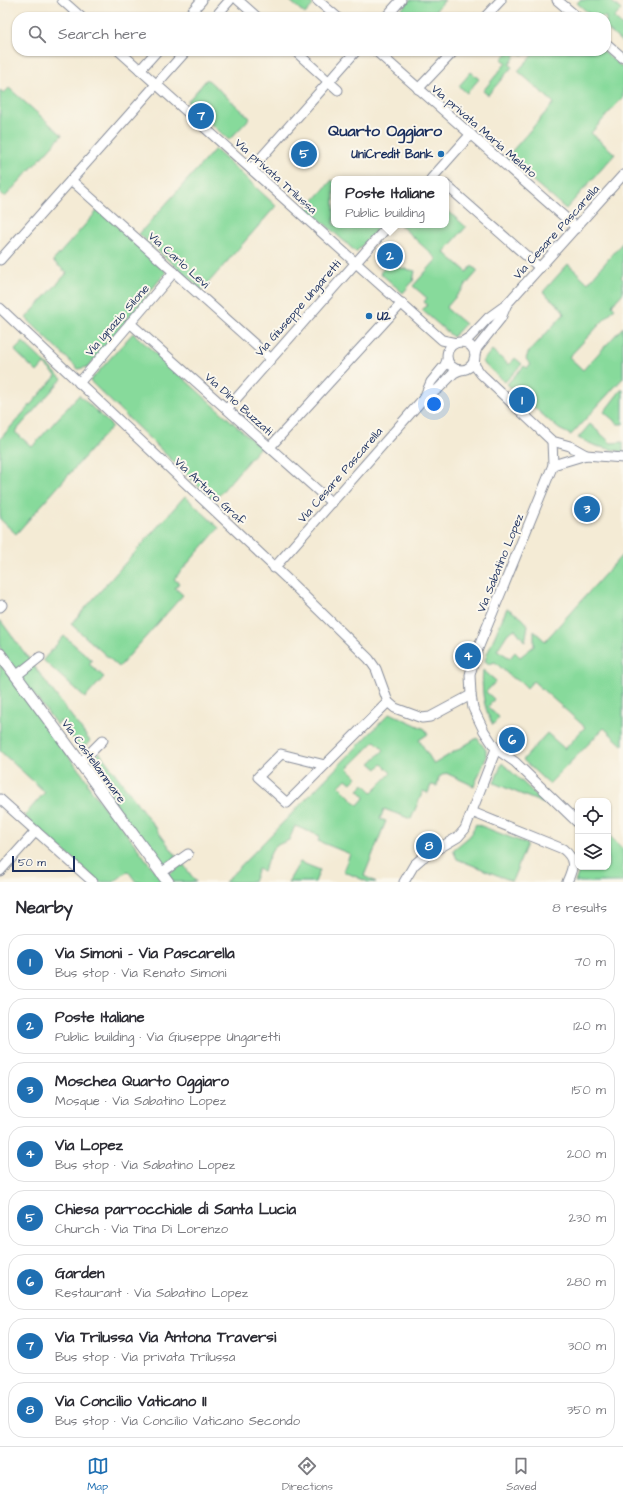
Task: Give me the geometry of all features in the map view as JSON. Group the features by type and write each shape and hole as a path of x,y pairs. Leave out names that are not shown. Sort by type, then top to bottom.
{"street":[{"path":"62,0 75,12"},
{"path":"191,12 202,0"},
{"path":"219,12 230,0"},
{"path":"238,0 251,12"},
{"path":"318,0 331,12"},
{"path":"390,12 400,0"},
{"path":"490,12 501,0"},
{"path":"557,0 571,12"},
{"path":"611,47 623,58"},
{"name":"Via privata Trilussa","path":"125,56 442,340"},
{"path":"140,70 152,56"},
{"path":"0,260 181,56"},
{"path":"301,56 338,90"},
{"path":"251,169 352,56"},
{"name":"Via privata Maria Melato","path":"382,56 577,228"},
{"path":"418,89 449,56"},
{"path":"434,176 471,134"},
{"name":"Via Cesare Pascarella","path":"506,305 577,228 623,175"},
{"name":"Via Carlo Levi","path":"71,180 270,358"},
{"path":"449,188 540,268"},
{"name":"Via Giuseppe Ungaretti","path":"227,409 270,358 386,228"},
{"name":"Via Ignazio Silone","path":"79,383 174,272"},
{"path":"270,447 402,303"},
{"path":"423,399 433,379 445,365 450,347 470,337 488,318 506,305"},
{"path":"423,399 438,389 454,373 473,363 477,348 501,318 506,305"},
{"name":"Via Arturo Graf","path":"0,308 373,664 388,702"},
{"name":"Via Dino Buzzati","path":"130,323 332,503"},
{"path":"442,340 471,346 475,366 481,374 552,441 570,446 586,455"},
{"path":"442,340 452,367 473,370 481,374"},
{"name":"Via Cesare Pascarella","path":"274,568 423,399"},
{"name":"Via Sabatino Lopez","path":"552,441 553,465 472,665 470,675 470,695 473,708 478,719 496,749 515,762 575,820"},
{"path":"553,465 586,455 623,458"},
{"name":"Via Castellammare","path":"0,654 164,878"},
{"path":"16,676 40,657"},
{"path":"325,765 281,754 258,777 287,803 325,765 388,702 396,708 425,718 430,717 470,695"},
{"path":"80,764 103,740"},
{"path":"404,882 414,865 422,858 458,837 465,829 496,749"},
{"path":"0,799 93,882"},
{"path":"472,812 563,849 571,857 573,863 567,882"},
{"path":"0,871 36,831"},
{"path":"164,878 188,854"}],"green space":[{"path":"289,0 308,0 313,5 307,12 303,12"},
{"path":"410,0 445,0 434,12 400,11"},
{"path":"580,0 610,0 621,10 614,18 623,26 623,43 611,32 611,12 587,12 577,3"},
{"path":"505,56 515,57 509,64 512,67 488,95 483,91 506,63 502,59"},
{"path":"532,56 609,56 623,68 623,97 591,133 615,154 566,209 506,158 554,103 518,71"},
{"path":"471,72 479,79 467,93 459,86"},
{"path":"207,79 250,118 229,140 187,102"},
{"path":"9,88 62,135 5,197 0,192 0,90 4,93"},
{"path":"215,149 276,206 202,290 139,234"},
{"path":"331,181 331,228 378,228 356,252 307,208"},
{"path":"99,209 166,272 88,367 78,369 26,318 67,273 53,261"},
{"path":"449,212 466,227 444,252 467,272 472,266 478,271 446,308 465,324 453,337 422,310 427,305 424,302 427,298 413,286 437,259 403,228 449,228"},
{"path":"623,242 623,274 621,277 623,279 623,293 612,305 615,308 569,357 583,370 623,327 623,378 571,435 559,429 507,384 524,366 527,368 531,365 526,359 528,353 564,314 562,309 543,292 568,264 588,283"},
{"path":"387,265 415,271 413,281 403,293 380,273"},
{"path":"133,333 260,447 214,501 90,381"},
{"path":"23,342 62,379 15,432 32,447 79,395 112,426 16,534 0,519 0,439 56,376 44,364 37,372 16,352 15,350"},
{"path":"492,350 509,365 515,358 522,364 505,382 482,362"},
{"path":"621,390 623,390 623,424 618,424 604,412"},
{"path":"590,424 611,443 623,442 623,452 596,446 578,438"},
{"path":"185,496 219,528 174,579 179,583 175,588 183,595 119,667 71,624"},
{"path":"623,554 623,746 604,728 549,784 523,760 547,733 565,749 585,727 533,681 527,688 521,682 512,678 495,662 489,664 485,661 487,654 507,608 522,618 528,625 525,642 515,629 508,633 497,650 510,658 515,652 520,657 534,646 534,631 545,641"},
{"path":"0,620 30,660 16,670 0,648"},
{"path":"64,636 92,660 89,664 104,677 85,698 43,660"},
{"path":"0,664 88,782 87,784 109,814 111,813 163,882 136,882 128,871 114,882 99,882 24,816 45,792 0,751"},
{"path":"34,666 90,741 82,750 60,721 57,725 20,676"},
{"path":"483,670 496,681 486,692 494,699 488,707 499,717 493,725 487,711 484,698 482,684"},
{"path":"390,713 425,729 428,734 419,740 434,764 477,738 486,750 486,758 474,786 446,773 439,777 437,786 431,785 428,793 423,791 411,819 384,809 380,819 386,821 364,876 376,882 368,882 343,871 350,854 318,841 320,836 295,826 289,840 273,848 263,871 258,869 253,882 225,882","holes":["375,741 384,750 370,763 377,769 382,764 391,773 372,792 364,784 358,790 365,797 358,805 339,786 346,779 351,783 357,777 348,768"]},
{"path":"99,752 177,857 161,866 87,765"},
{"path":"502,763 547,805 494,783"},
{"path":"476,824 527,844 512,881 457,859 453,850 470,836"},
{"path":"611,837 623,849 623,882 575,882 579,871 611,870"},
{"path":"300,862 320,870 315,882 288,882"},
{"path":"183,864 196,882 173,882 168,875"}],"place":[{"name":"Via Trilussa Via Antona Traversi","path":"201,116"},
{"name":"Chiesa parrocchiale di Santa Lucia","path":"304,154"},
{"name":"UniCredit Bank","path":"441,154"},
{"name":"Poste Italiane","path":"390,256"},
{"name":"U2","path":"369,316"},
{"name":"Via Simoni - Via Pascarella","path":"522,400"},
{"name":"Moschea Quarto Oggiaro","path":"587,509"},
{"name":"Via Lopez","path":"468,656"},
{"name":"Garden","path":"512,740"},
{"name":"Via Concilio Vaticano II","path":"429,846"}],"district":[{"name":"Quarto Oggiaro","path":"385,130"}]}
